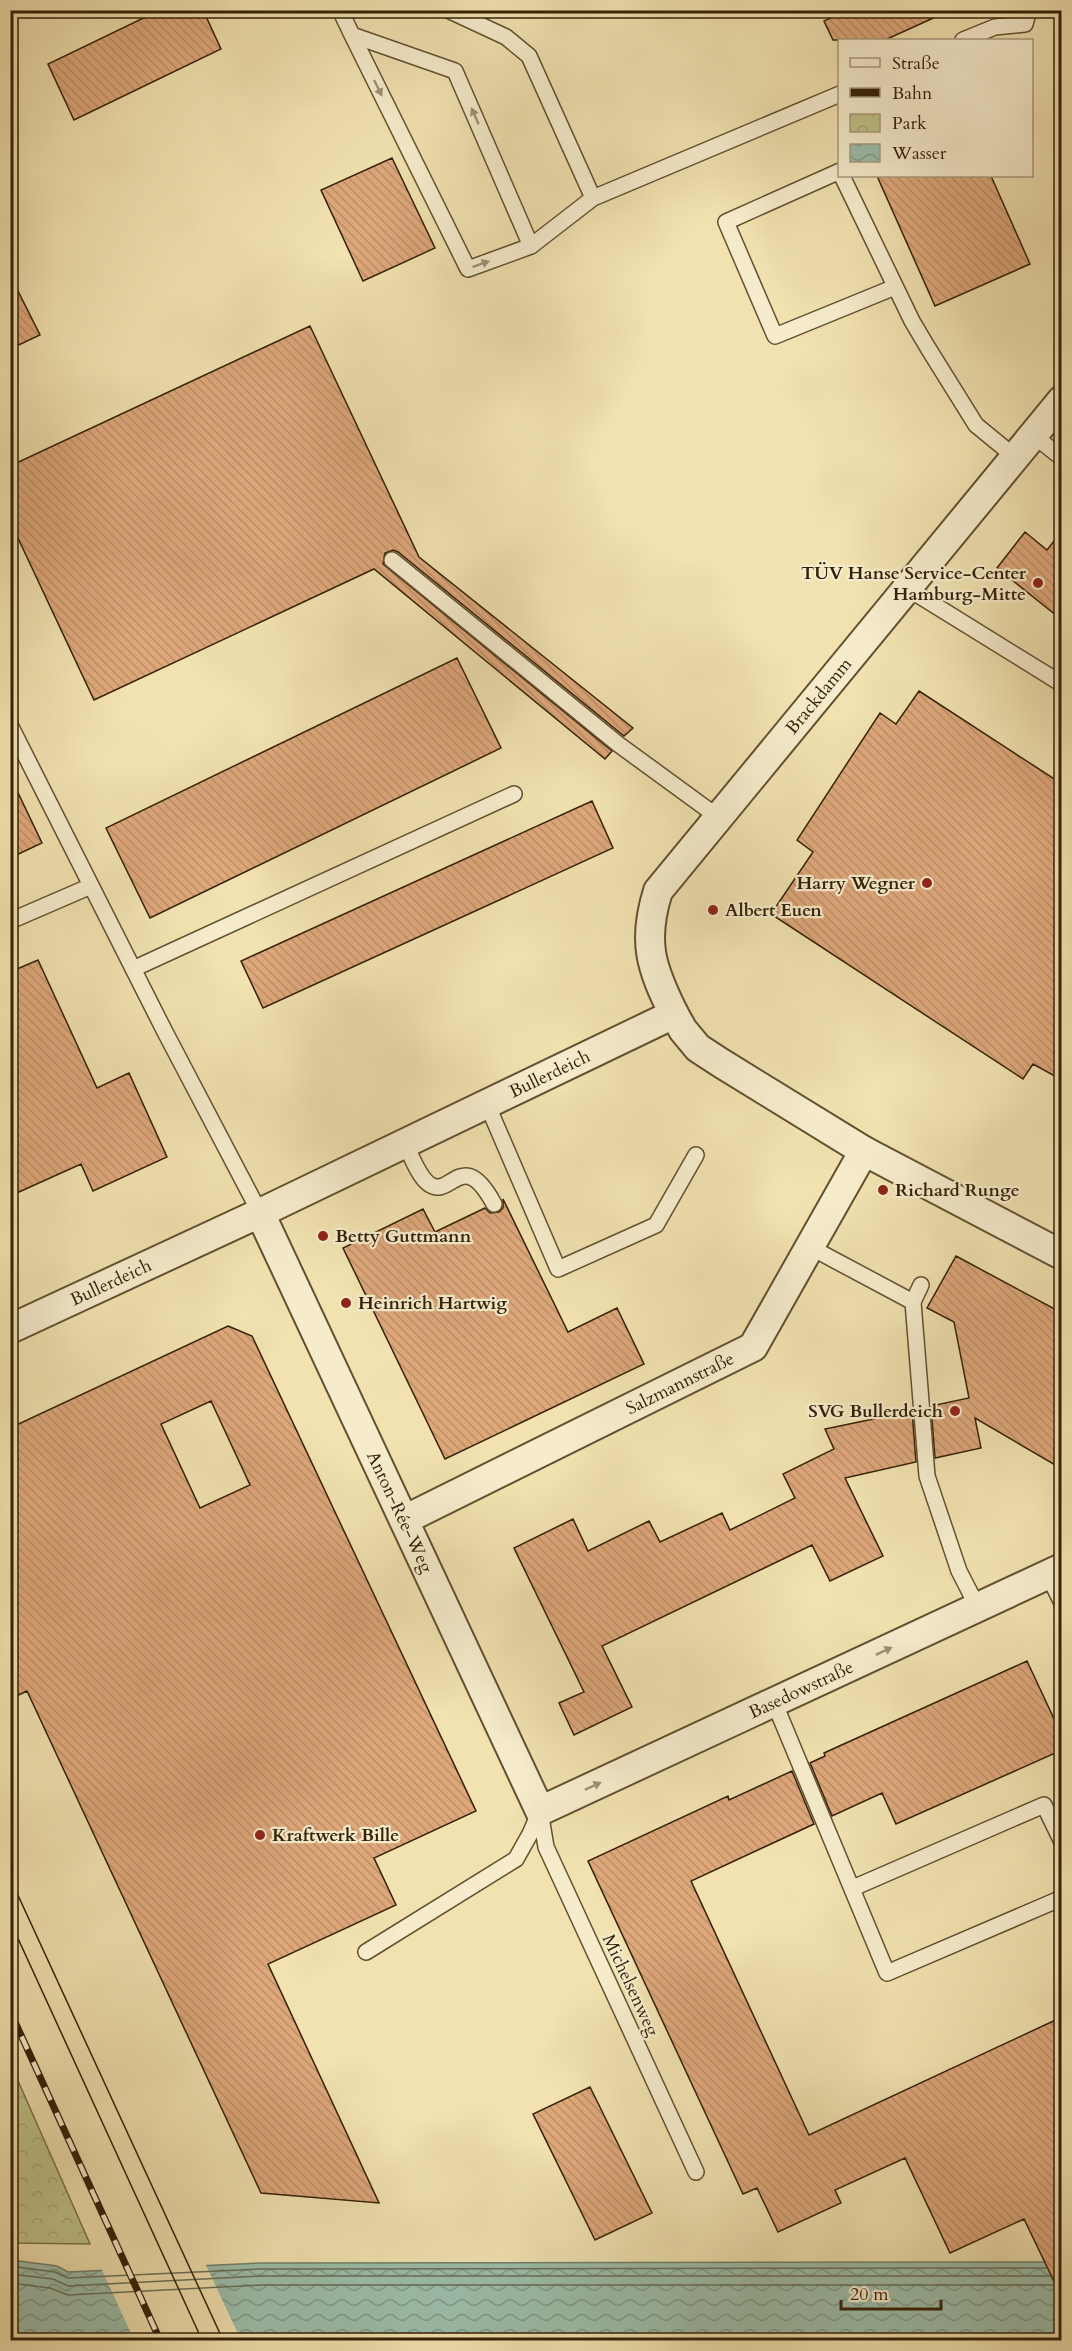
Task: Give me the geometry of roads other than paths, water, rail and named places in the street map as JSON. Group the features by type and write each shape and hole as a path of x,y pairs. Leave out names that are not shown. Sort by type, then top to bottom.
{"street":[{"name":"Brackdamm","path":"674,1014 656,979 651,956 651,914 658,891 1062,400"},
{"name":"Bullerdeich","path":"10,1329 260,1213 674,1014"},
{"path":"674,1014 683,1030 698,1048 864,1151 1062,1255"},
{"name":"Salzmannstraße","path":"404,1520 753,1347 864,1151"},
{"name":"Anton-Rée-Weg","path":"260,1213 540,1811"},
{"name":"Basedowstraße","path":"540,1811 1055,1572"}],"lane":[{"path":"344,10 342,14 352,36 468,269 531,246 593,198 838,95"},
{"path":"448,10 506,37 529,56 593,198"},
{"path":"965,39 1027,17"},
{"path":"352,36 455,71 531,246"},
{"path":"838,172 726,222 775,336 895,287"},
{"path":"842,177 912,321 976,425 1015,457"},
{"path":"1033,435 1062,458"},
{"path":"392,560 618,744 718,817"},
{"path":"907,588 1062,684"},
{"path":"10,725 260,1213"},
{"path":"133,969 514,794"},
{"path":"10,921 92,886"},
{"path":"487,1104 558,1269 656,1225 696,1155"},
{"path":"405,1143 423,1177 430,1184 439,1186 463,1176 471,1176 481,1182 494,1204"},
{"path":"810,1247 913,1302"},
{"path":"921,1284 913,1302 927,1476 959,1571 978,1608"},
{"path":"1055,1572 1062,1604"},
{"path":"774,1702 887,1973 1062,1898"},
{"path":"853,1888 1044,1805 1062,1842"},
{"path":"366,1952 516,1859 540,1811"},
{"name":"Michelsenweg","path":"540,1811 546,1847 696,2172"}],"water":[{"path":"11,2260 57,2266 68,2272 262,2263 1061,2262 1061,2340 11,2340"}],"tram line":[{"path":"10,1878 223,2340"},
{"path":"10,1921 202,2340"}],"railway":[{"path":"10,2011 160,2340"}],"place":[{"name":"TÜV Hanse Service-Center Hamburg-Mitte","path":"1038,583"},
{"name":"Harry Wegner","path":"927,883"},
{"name":"Albert Euen","path":"713,910"},
{"name":"Richard Runge","path":"883,1190"},
{"name":"Betty Guttmann","path":"323,1236"},
{"name":"Heinrich Hartwig","path":"346,1303"},
{"name":"SVG Bullerdeich","path":"955,1411"},
{"name":"Kraftwerk Bille","path":"260,1835"}]}
